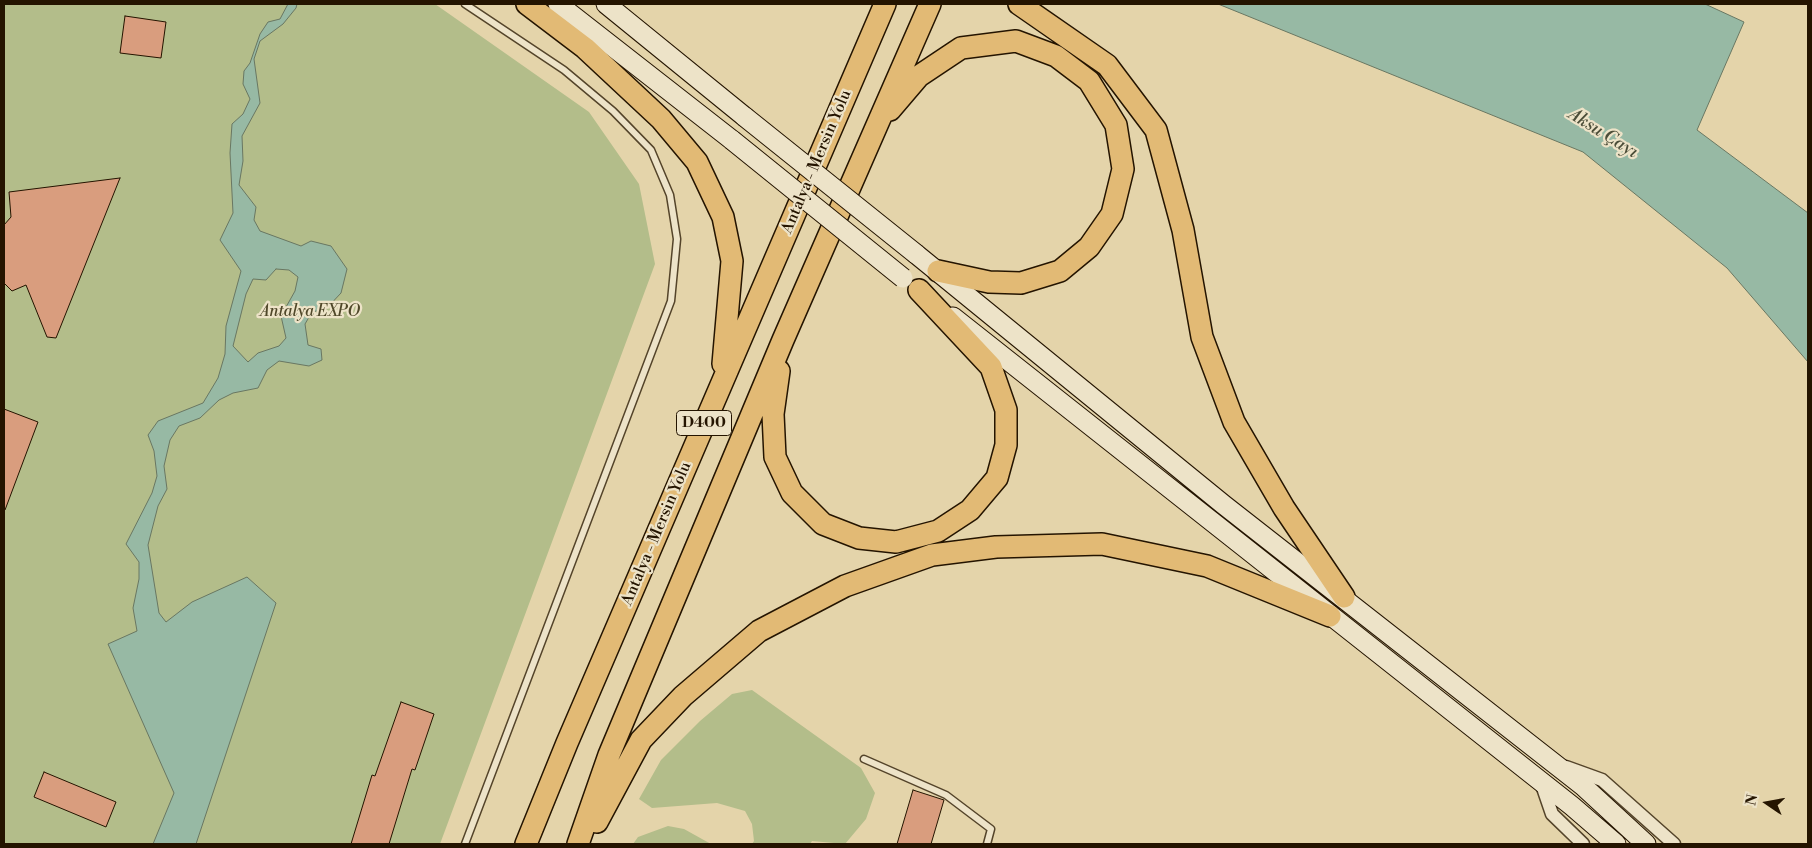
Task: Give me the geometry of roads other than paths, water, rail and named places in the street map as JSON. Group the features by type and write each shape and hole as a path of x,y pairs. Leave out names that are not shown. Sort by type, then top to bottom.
{"highway":[{"path":"527,4 585,48 661,119 697,162 723,217 732,261 721,384"},
{"name":"Antalya - Mersin Yolu","path":"526,844 566,743 885,4"},
{"name":"D400","path":"578,844 609,755 784,340 930,4"},
{"path":"1019,4 1107,65 1156,130 1183,230 1202,337 1234,422 1284,508 1344,597"},
{"path":"876,127 919,76 961,48 1016,41 1056,56 1089,81 1116,125 1123,168 1112,214 1089,247 1060,271 1021,283 989,282 938,271"},
{"path":"784,340 773,414 775,457 792,494 823,524 860,538 896,542 938,531 970,510 997,478 1006,445 1006,410 991,367 911,284"},
{"path":"585,844 641,740 683,696 759,631 845,586 932,555 996,547 1102,544 1207,566 1330,616"}],"main road":[{"path":"558,4 1542,782 1616,844"},
{"path":"606,4 938,271 1224,505 1344,597 1583,786 1646,844"}],"street":[{"path":"1555,764 1602,780 1669,843"},
{"path":"1542,782 1552,814 1583,844"}],"lane":[{"path":"465,4 564,70 613,111 651,150 670,195 677,239 671,301 465,844"},
{"path":"864,760 946,795 991,829 987,844"}],"water":[{"path":"288,4 297,4 283,24 260,41 254,59 260,103 242,136 243,161 239,185 256,207 254,220 260,231 301,246 311,241 331,246 347,269 341,293 326,309 312,312 305,324 308,345 321,349 322,360 309,366 279,361 267,370 258,388 233,393 219,400 200,418 179,426 170,440 164,466 167,489 158,506 148,545 159,613 166,622 192,602 247,577 276,603 196,844 153,844 174,793 108,644 137,631 133,608 139,579 139,562 126,544 152,493 157,476 154,451 148,435 158,421 203,403 218,378 225,354 226,326 241,271 220,240 233,213 230,153 232,124 243,114 250,99 243,84 244,71 250,63 260,34 268,22 280,19","holes":["276,269 289,270 298,277 295,291 281,316 286,338 279,346 258,353 248,362 233,346 246,294 253,279 266,280"]},
{"name":"Aksu Çayı","path":"1218,4 1705,4 1744,22 1697,130 1808,213 1808,362 1727,268 1583,152"}],"park label":[{"name":"Antalya EXPO","path":"310,312"}]}
